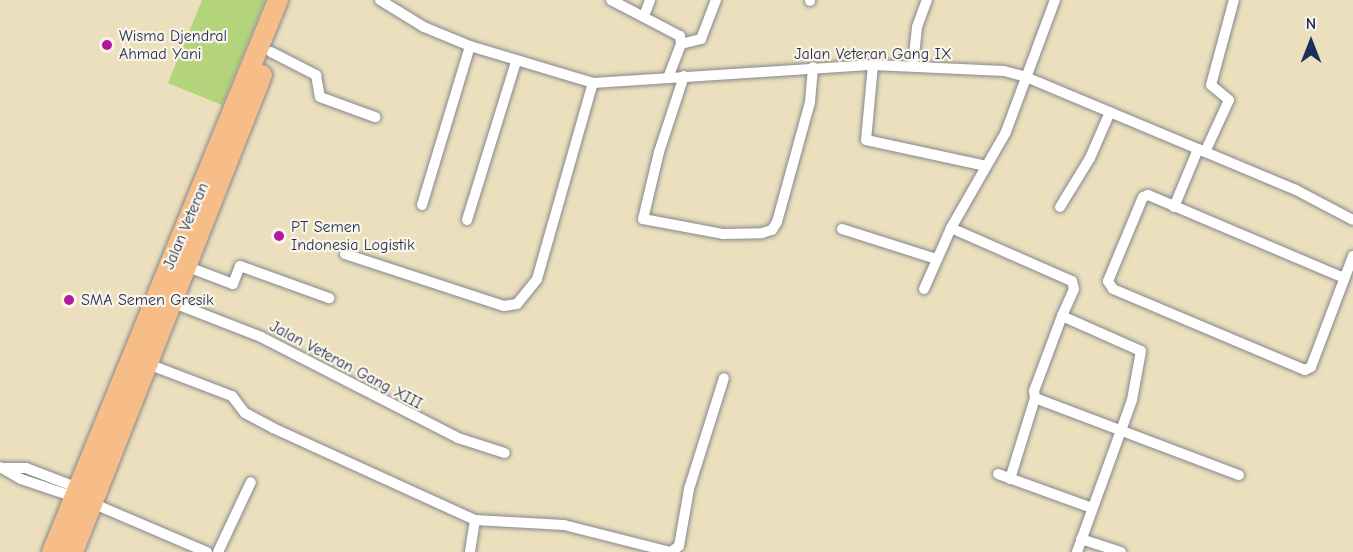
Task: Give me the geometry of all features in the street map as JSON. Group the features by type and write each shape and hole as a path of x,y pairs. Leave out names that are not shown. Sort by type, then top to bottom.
{"highway":[{"name":"Jalan Veteran","path":"73,552 84,496 279,0"},
{"name":"Jalan Veteran","path":"52,552 84,496 148,364 293,0"}],"street":[{"name":"Jalan Veteran Gang IX","path":"380,0 424,27 470,46 516,62 594,82 873,65 913,65 1026,77 1296,190 1353,220"},
{"path":"611,0 676,33 681,44 668,78"},
{"path":"644,16 650,0"},
{"path":"681,44 701,39 716,0"},
{"path":"913,65 917,27 927,0"},
{"path":"924,289 951,228 1006,132 1054,0"},
{"path":"1174,207 1229,100 1211,85 1234,0"},
{"path":"422,205 470,46"},
{"path":"271,52 316,75 320,97 375,117"},
{"path":"467,220 516,62"},
{"path":"873,65 866,140 986,166"},
{"path":"684,76 658,152 643,219 723,234 762,233 772,230 777,222 810,102 813,67"},
{"path":"345,254 504,306 517,304 537,279 594,82"},
{"path":"1060,207 1090,158 1110,112"},
{"path":"1344,278 1174,207 1156,197 1143,197 1108,281 1113,289 1305,370 1311,367 1353,256"},
{"path":"951,228 1072,281 1074,289 1034,391 1035,398 1011,479"},
{"path":"842,229 936,259"},
{"path":"188,267 233,284 240,266 329,298"},
{"name":"Jalan Veteran Gang XIII","path":"174,303 261,337 458,438 505,453"},
{"path":"1062,316 1141,351 1139,376 1077,552"},
{"path":"148,364 232,396 245,413 288,435 475,520 564,525 671,552 680,546 689,489 724,378"},
{"path":"1035,398 1239,476"},
{"path":"2,468 21,479 84,496 207,552"},
{"path":"998,474 1092,508"},
{"path":"218,552 251,482"},
{"path":"470,552 475,520"},
{"path":"1081,539 1121,552"}],"green space":[{"path":"202,0 265,0 222,105 168,83"}],"place":[{"name":"Wisma Djendral Ahmad Yani","path":"107,45"},
{"name":"PT Semen Indonesia Logistik","path":"279,236"},
{"name":"SMA Semen Gresik","path":"69,300"}]}
